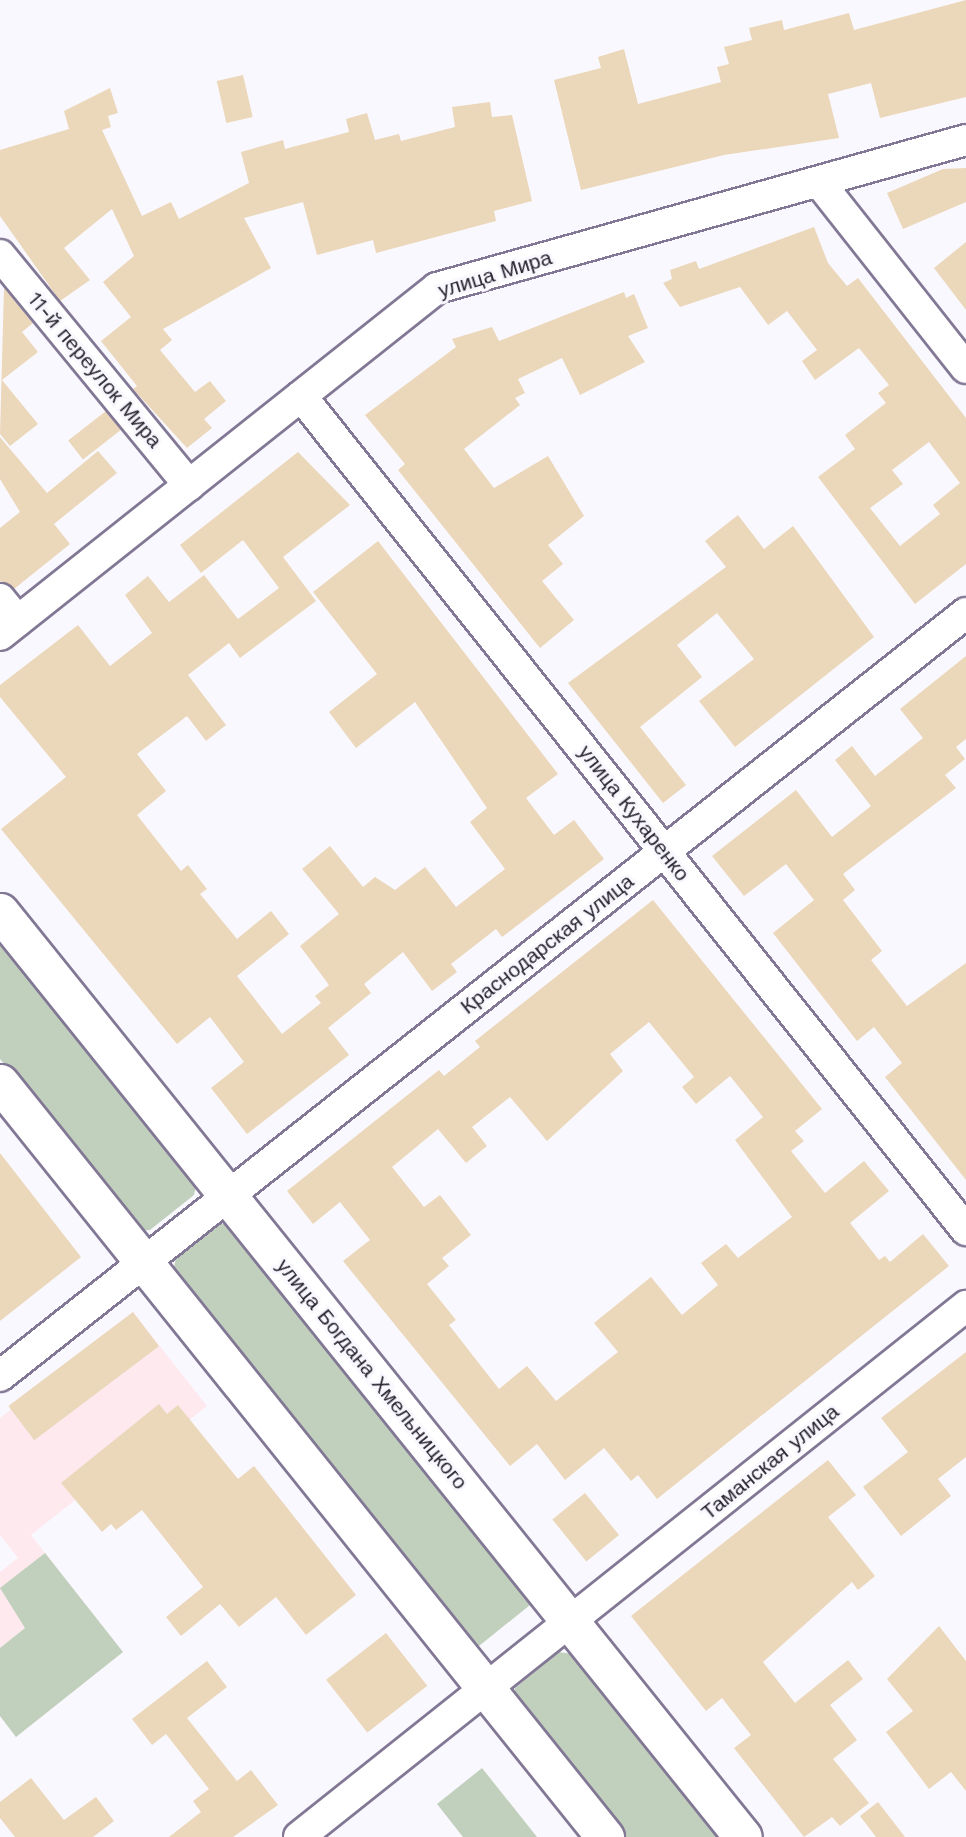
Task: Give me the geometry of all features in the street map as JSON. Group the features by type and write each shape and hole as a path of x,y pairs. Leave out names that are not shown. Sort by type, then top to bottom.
{"main road":[{"name":"улица Богдана Хмельницкого","path":"0,912 227,1196 573,1619 743,1837"},
{"path":"0,1083 605,1837"}],"street":[{"name":"улица Мира","path":"6,618 190,485 438,288 966,140"},
{"path":"819,182 966,368"},
{"name":"11-й переулок Мира","path":"0,255 190,485"},
{"name":"улица Кухаренко","path":"301,396 966,1230"},
{"name":"Краснодарская улица","path":"144,1262 966,613"},
{"path":"0,1376 144,1262"},
{"name":"Таманская улица","path":"486,1689 966,1306"},
{"path":"299,1837 486,1689"}],"shaded area":[{"path":"133,1312 207,1406 161,1443 155,1437 31,1535 123,1652 16,1737 0,1716 0,1572 18,1558 0,1535 0,1418"}],"green space":[{"path":"0,938 197,1182 194,1195 150,1230 137,1231 0,1059"},
{"path":"214,1224 232,1224 535,1601 474,1650 173,1273 176,1257"},
{"path":"45,1553 123,1652 16,1737 0,1716 0,1648 25,1628 0,1588"},
{"path":"559,1652 572,1654 718,1837 624,1837 513,1700 515,1688"},
{"path":"482,1768 537,1837 463,1837 437,1804"}],"building":[{"path":"966,0 966,97 880,118 871,83 828,94 839,138 724,155 581,190 554,80 601,68 598,57 624,49 638,104 721,82 717,67 729,64 724,47 752,40 749,28 782,20 784,30 849,13 854,30"},
{"path":"243,75 253,117 226,123 217,81"},
{"path":"110,88 118,113 108,116 111,127 102,130 142,216 171,202 179,219 249,183 241,152 283,140 285,149 349,132 346,119 367,113 375,140 399,134 401,141 455,127 452,107 490,102 492,117 512,115 532,201 494,211 496,221 376,253 373,240 317,255 303,202 244,218 271,268 163,329 172,340 160,350 195,392 210,381 226,401 204,419 212,428 187,448 133,389 137,386 101,341 131,317 103,282 134,256 112,209 64,248 90,280 60,301 0,216 0,150 69,129 64,111"},
{"path":"966,168 966,202 903,229 887,193 943,169"},
{"path":"814,227 828,263 847,286 858,278 966,418 966,564 915,604 818,477 855,449 845,435 886,403 878,393 889,385 859,348 815,380 802,361 817,350 787,311 768,325 740,287 680,307 663,283 672,279 670,270 696,261 699,269","holes":["929,442 960,483 933,505 940,514 900,546 870,508 903,484 892,470"]},
{"path":"966,242 966,310 934,268"},
{"path":"4,288 33,323 22,332 38,352 2,380 38,424 10,446 0,434"},
{"path":"624,292 626,298 634,294 648,328 628,336 645,362 580,395 562,358 518,379 525,393 515,398 520,405 464,449 494,488 548,456 584,516 548,545 563,564 542,581 574,620 540,648 398,470 405,464 365,415 456,347 452,339 492,327 499,341"},
{"path":"106,411 121,430 83,459 68,441"},
{"path":"0,437 47,493 98,451 117,473 54,524 70,544 14,589 0,581 0,528 20,512 0,479"},
{"path":"298,452 350,505 283,557 316,601 240,658 229,643 188,675 226,725 206,741 187,716 137,754 166,791 137,815 181,871 188,865 207,889 200,894 237,939 271,911 289,934 237,976 282,1034 321,1003 315,996 329,985 300,946 339,914 302,869 330,846 363,887 375,877 395,890 425,867 456,907 505,869 470,822 487,808 415,702 356,748 329,712 377,674 313,592 378,541 558,774 526,798 554,835 574,820 604,859 502,937 496,929 451,964 457,972 432,991 403,952 364,984 371,993 328,1028 349,1055 247,1134 211,1088 244,1062 210,1017 177,1044 1,829 66,777 0,697 0,685 78,625 110,666 152,633 125,595 148,576 169,602 204,575 238,619 279,588 243,540 201,573 180,545"},
{"path":"738,515 764,549 793,526 874,637 735,747 699,701 754,659 717,613 677,645 702,677 640,727 686,785 663,803 568,683 726,567 705,541"},
{"path":"966,656 966,739 956,747 965,759 945,775 956,788 843,874 855,890 843,900 882,951 871,960 907,1006 966,963 966,1180 885,1077 902,1063 874,1027 857,1041 773,933 814,900 786,864 744,896 712,856 796,790 832,837 871,806 835,760 852,746 875,776 923,738 900,709"},
{"path":"653,900 822,1109 795,1131 804,1141 791,1151 825,1193 864,1161 889,1191 850,1223 879,1260 885,1256 890,1262 923,1234 949,1266 657,1499 638,1475 631,1481 604,1448 565,1480 537,1444 510,1466 343,1261 370,1240 340,1202 313,1224 287,1191 439,1070 444,1076 480,1047 475,1041","holes":["649,1022 694,1077 682,1087 696,1104 730,1076 763,1117 735,1140 792,1217 738,1258 726,1244 701,1263 718,1285 682,1315 651,1277 594,1323 618,1352 556,1401 527,1366 499,1389 449,1325 456,1320 427,1284 449,1266 442,1258 471,1235 440,1195 424,1207 392,1167 438,1129 466,1163 487,1146 472,1127 510,1097 547,1141 623,1071 610,1054"]},
{"path":"0,1153 81,1257 0,1321"},
{"path":"133,1312 159,1346 34,1440 8,1406"},
{"path":"966,1352 966,1457 938,1479 951,1496 901,1536 863,1487 908,1452 881,1418"},
{"path":"159,1404 167,1414 178,1405 238,1479 254,1466 356,1595 306,1635 276,1597 239,1627 220,1604 181,1636 166,1617 203,1587 142,1510 116,1530 111,1524 102,1532 61,1483"},
{"path":"828,1460 856,1495 828,1517 875,1576 858,1590 852,1582 763,1662 795,1703 848,1660 863,1679 830,1705 857,1740 833,1759 869,1803 840,1826 832,1817 804,1837 734,1748 751,1735 722,1698 706,1711 631,1616"},
{"path":"585,1493 619,1535 586,1561 552,1519"},
{"path":"939,1626 966,1661 966,1791 951,1772 929,1789 886,1732 913,1711 887,1679"},
{"path":"386,1633 427,1686 367,1733 326,1680"},
{"path":"207,1661 227,1687 187,1718 237,1781 251,1770 278,1805 233,1837 169,1837 201,1812 193,1801 209,1789 166,1734 152,1745 132,1719"},
{"path":"31,1778 64,1820 96,1797 114,1821 93,1837 15,1837 0,1818 0,1802"},
{"path":"878,1802 905,1837 876,1837 860,1816"}]}
